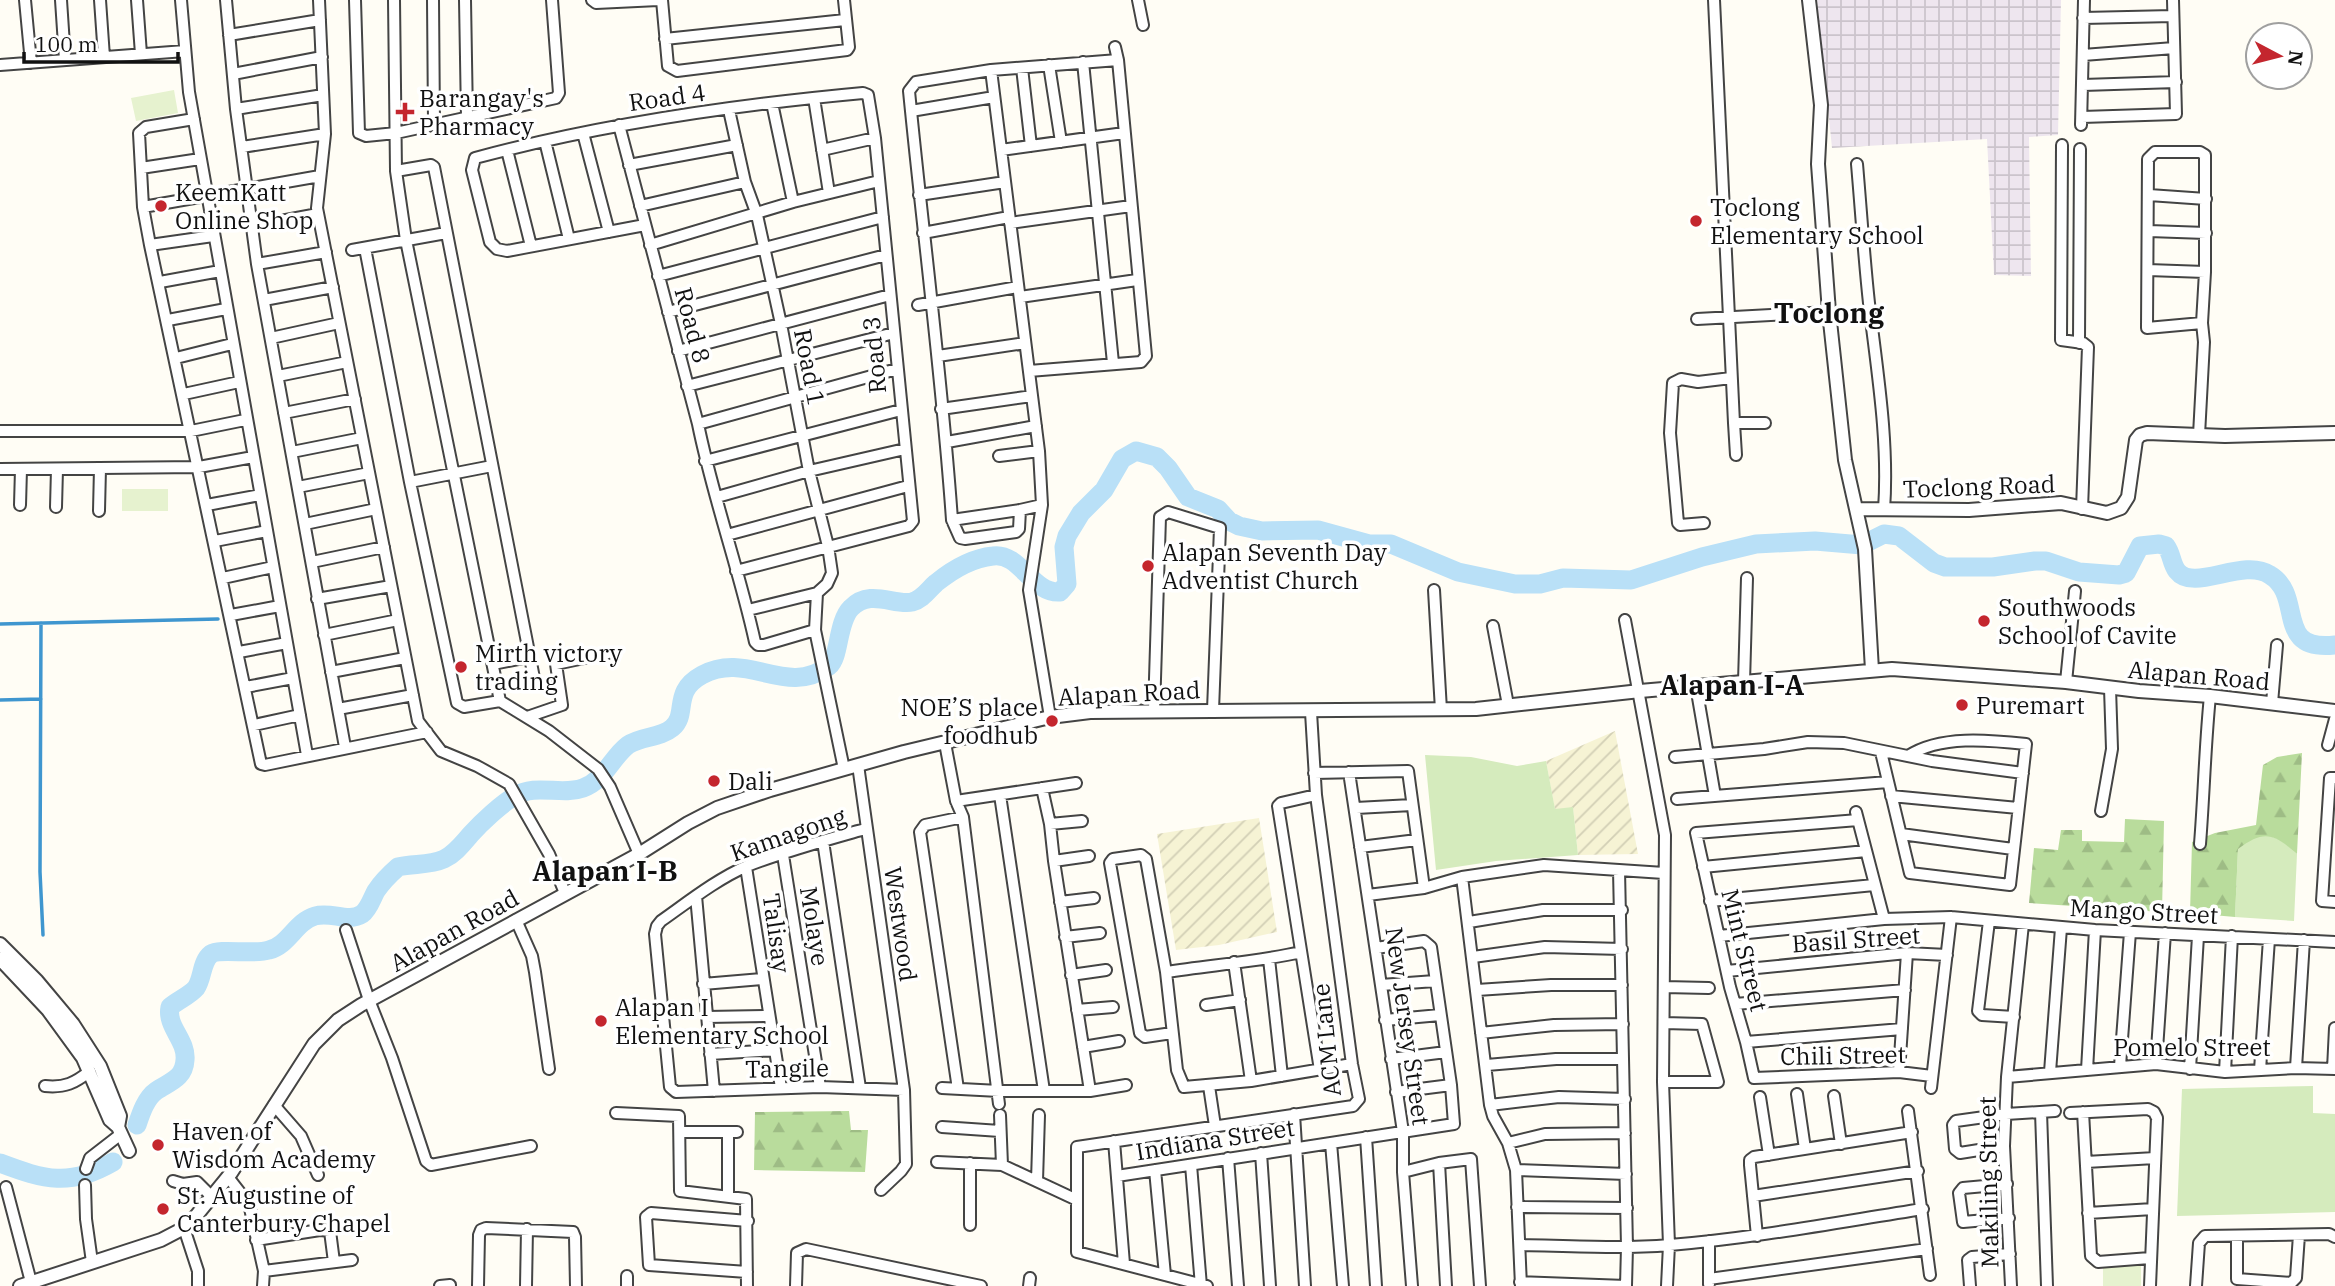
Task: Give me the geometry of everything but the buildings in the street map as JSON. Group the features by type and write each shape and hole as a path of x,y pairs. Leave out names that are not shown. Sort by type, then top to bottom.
{"street":[{"path":"25,0 31,63"},
{"path":"61,0 65,60"},
{"path":"100,0 104,57"},
{"path":"137,0 141,54"},
{"path":"181,0 194,119 213,236 307,755"},
{"path":"226,0 236,109 257,264 345,747"},
{"path":"319,0 325,134 318,214 418,721 441,751 477,766 509,784 549,854 565,893"},
{"path":"355,0 359,133 366,136 396,133 556,98 558,93 552,0"},
{"path":"394,0 396,170 406,240 500,701"},
{"path":"433,0 434,124"},
{"path":"465,0 467,117"},
{"path":"592,0 596,4 660,0 668,66 677,71 847,50 849,47 844,0"},
{"path":"1138,0 1143,24"},
{"path":"1714,0 1731,378 1737,455"},
{"path":"1809,0 1821,105 1818,164 1829,312 1845,460 1865,550 1872,670"},
{"path":"2084,0 2081,121 2173,115 2178,111 2173,0"},
{"path":"2084,18 2173,16"},
{"path":"229,35 320,20"},
{"path":"665,39 845,20"},
{"path":"1029,371 1141,362 1146,356 1115,47"},
{"path":"2083,55 2174,48"},
{"path":"0,65 185,51"},
{"path":"233,74 322,57"},
{"path":"1020,510 1019,529 1016,532 990,536 960,538 952,520 947,443 941,410 938,356 909,91 915,82 991,70 1118,60"},
{"path":"1083,62 1113,363"},
{"path":"1049,65 1061,142"},
{"path":"1021,68 1031,146"},
{"path":"991,70 1039,451 1042,505 1029,590 1050,717"},
{"path":"2082,85 2176,82"},
{"name":"Road 4","path":"531,246 507,251 497,249 490,242 472,170 475,158 619,125 772,103 863,93 868,95"},
{"path":"236,109 323,95"},
{"name":"Road 3","path":"828,546 912,524 875,138 868,95"},
{"path":"911,111 994,97"},
{"path":"814,98 829,193"},
{"path":"772,103 793,202"},
{"name":"Road 1","path":"729,110 745,182 757,215 781,324 793,397 828,546 832,573 827,584 817,593 814,630 844,769"},
{"path":"194,119 146,127 139,133 143,207 261,764 427,732"},
{"name":"Road 8","path":"619,125 698,425 705,461 755,642 758,645 814,630"},
{"path":"583,133 609,232"},
{"path":"1001,150 1124,133"},
{"path":"242,147 325,134"},
{"path":"822,150 875,138"},
{"path":"545,141 569,239"},
{"path":"629,165 737,145"},
{"path":"2062,145 2061,340 2086,344 2088,347 2082,509"},
{"path":"2079,343 2080,149"},
{"path":"507,150 531,246 645,225"},
{"path":"2199,435 2204,342 2202,323 2206,233 2205,155 2200,152 2155,152 2148,159 2147,328 2202,323"},
{"path":"141,168 201,159"},
{"path":"1857,164 1867,286 1882,412 1886,480 1884,510"},
{"path":"396,170 431,165 434,167 534,678"},
{"path":"143,207 320,176"},
{"path":"650,245 793,202 879,181"},
{"path":"640,206 745,182"},
{"path":"919,195 1005,182"},
{"path":"2149,195 2206,199"},
{"path":"923,233 1130,206"},
{"path":"253,226 318,214"},
{"path":"659,276 883,217"},
{"path":"2149,231 2206,233"},
{"path":"352,250 446,233"},
{"path":"150,245 213,236"},
{"path":"365,248 410,482 457,703 464,707 500,701 549,731 598,769 610,787 639,854"},
{"path":"257,264 326,252"},
{"path":"668,312 886,255"},
{"path":"2148,270 2205,272"},
{"path":"160,282 219,271"},
{"path":"918,305 1137,280"},
{"path":"264,300 333,287"},
{"path":"678,351 890,295"},
{"path":"167,320 226,309"},
{"path":"1697,319 1829,312"},
{"path":"271,338 339,323"},
{"path":"687,386 894,333"},
{"path":"938,356 1025,343"},
{"path":"176,358 232,344"},
{"path":"278,376 347,362"},
{"path":"698,425 897,369"},
{"path":"1704,523 1678,523 1670,433 1673,383 1681,379 1698,382 1731,378"},
{"path":"184,394 239,382"},
{"path":"941,410 1032,396"},
{"path":"284,413 355,399"},
{"path":"705,461 901,410"},
{"path":"0,431 191,431 245,420"},
{"path":"1734,424 1765,423"},
{"path":"947,443 1036,426"},
{"name":"Toclong Road","path":"1857,509 1969,510 2061,503 2107,513 2120,508 2124,503 2130,484 2133,449 2140,435 2335,433"},
{"path":"292,452 362,438"},
{"path":"717,497 809,471 905,449"},
{"path":"999,456 1039,451"},
{"path":"0,469 199,467 253,457"},
{"path":"410,482 492,466"},
{"path":"99,511 100,468"},
{"path":"20,505 21,469"},
{"path":"56,507 57,469"},
{"path":"298,487 369,473"},
{"path":"727,535 908,486"},
{"path":"207,505 260,495"},
{"path":"952,520 1042,505"},
{"path":"305,524 376,509"},
{"path":"1154,711 1160,517 1168,512 1220,528 1213,710"},
{"path":"215,541 267,531"},
{"path":"736,571 828,546"},
{"path":"312,562 384,547"},
{"path":"223,578 273,567"},
{"path":"1744,682 1747,578"},
{"path":"317,599 391,586"},
{"path":"1434,590 1441,710"},
{"path":"2066,682 2075,591"},
{"path":"748,610 817,593"},
{"path":"231,615 280,606"},
{"path":"324,635 398,620"},
{"path":"1625,620 1636,692 1665,835 1663,1082 1669,1245 1667,1286"},
{"path":"1493,626 1508,705"},
{"path":"239,652 287,643"},
{"path":"2272,703 2277,645"},
{"path":"527,718 562,705 556,664 608,653"},
{"path":"493,664 529,657"},
{"path":"331,672 405,658"},
{"name":"Alapan Road","path":"25,1284 186,1234 228,1177 314,1044 338,1020 369,1000 639,854 717,808 770,790 945,743 1050,717 1090,712 1441,710 1892,669 2066,682 2209,704 2272,703 2335,711"},
{"path":"246,687 293,678"},
{"path":"1696,686 1715,796"},
{"path":"2101,810 2112,749 2110,688"},
{"path":"338,709 413,695"},
{"path":"2200,844 2209,704"},
{"name":"ACM Lane","path":"1124,1264 1077,1252 1077,1147 1353,1106 1359,1099 1316,795 1311,712"},
{"path":"254,725 300,716"},
{"path":"2328,746 2335,719"},
{"path":"1881,752 1910,873 2010,885 2026,744 1999,741 1955,742 1921,748 1908,756"},
{"path":"1675,757 1808,742 1844,743 1932,761 2022,773"},
{"path":"945,743 956,801 963,817 999,1103 1002,1164"},
{"name":"Westwood","path":"858,765 904,1090 906,1164 881,1190"},
{"path":"1314,773 1408,771 1424,888"},
{"name":"New Jersey Street","path":"1349,772 1403,1132 1403,1172 1412,1286"},
{"path":"2335,778 2330,778 2330,867 2322,901 2335,902"},
{"path":"1677,799 1888,782"},
{"path":"956,801 1076,783"},
{"path":"1042,788 1050,824 1090,1091"},
{"path":"1000,795 1044,1091"},
{"path":"1316,795 1278,806 1320,1070"},
{"path":"1892,796 2018,808"},
{"path":"1356,808 1412,805"},
{"name":"Mint Street","path":"1754,1078 1696,833 1857,816 1866,851"},
{"path":"958,1089 920,832 925,825 963,817"},
{"path":"1050,824 1082,821"},
{"name":"Kamagong","path":"672,1091 657,926 696,896 746,867 866,829"},
{"path":"1901,834 2013,849"},
{"path":"1360,847 1417,840"},
{"path":"823,841 860,1088"},
{"path":"1703,867 1866,851 1884,919"},
{"name":"Molaye","path":"783,855 820,1087"},
{"path":"1172,1033 1145,1037 1140,1033 1110,863 1113,859 1141,855 1146,859 1166,972 1172,1033 1184,1087 1251,1081 1352,1064"},
{"path":"1054,861 1089,856"},
{"path":"1368,895 1424,888 1462,877 1544,865 1664,873"},
{"name":"Talisay","path":"746,867 781,1088"},
{"path":"1462,877 1490,1105 1508,1143 1516,1170 1521,1284 1626,1286 1622,910 1619,870"},
{"path":"1710,901 1874,885"},
{"path":"696,896 714,1091"},
{"path":"1060,902 1094,898"},
{"path":"1469,922 1544,910 1622,910"},
{"path":"1947,955 1951,917"},
{"name":"Mango Street","path":"1719,936 1884,919 1951,917 2062,928 2335,942"},
{"path":"516,920 532,956 549,1069"},
{"path":"1989,921 1979,1013 2014,1017"},
{"name":"Makiling Street","path":"2011,1286 2004,1146 2007,1077 2024,924"},
{"path":"2050,1072 2062,928"},
{"path":"346,930 428,1163 531,1146"},
{"path":"2087,1070 2095,930"},
{"path":"2120,1066 2130,932"},
{"path":"1065,937 1100,933"},
{"path":"2156,1064 2165,933"},
{"path":"2190,1069 2198,936"},
{"path":"2225,1072 2232,936"},
{"path":"2260,1070 2269,939"},
{"path":"2295,1068 2304,940"},
{"path":"1376,948 1424,941 1431,947 1451,1085 1396,1092"},
{"path":"0,944 56,1003 92,1052 120,1116 120,1131 90,1158 86,1169"},
{"path":"1473,957 1545,947 1622,949"},
{"path":"1166,972 1269,959 1301,952"},
{"path":"1899,1072 1908,953"},
{"name":"Basil Street","path":"1727,971 1908,953 1947,955"},
{"name":"Chili Street","path":"1754,1078 1899,1072 1932,1082 1947,955"},
{"path":"0,959 64,1030 90,1071 110,1120 120,1131 129,1152"},
{"path":"1269,959 1282,1076"},
{"path":"1234,962 1251,1081"},
{"path":"1071,975 1106,970"},
{"path":"703,984 762,979"},
{"path":"1381,985 1435,981"},
{"path":"1477,990 1551,985 1622,985"},
{"path":"1664,986 1709,988"},
{"path":"1735,1004 1905,990"},
{"path":"1206,1005 1240,1000"},
{"path":"1077,1010 1113,1007"},
{"path":"1385,1020 1440,1015"},
{"path":"706,1017 769,1016"},
{"path":"1663,1082 1717,1082 1702,1024 1664,1023"},
{"path":"1481,1033 1554,1025 1623,1024"},
{"path":"2334,1069 2335,1028"},
{"path":"1746,1042 1902,1030"},
{"path":"1083,1047 1119,1041"},
{"path":"710,1054 775,1050"},
{"path":"1391,1059 1446,1052"},
{"path":"1487,1065 1556,1059 1623,1059"},
{"name":"Pomelo Street","path":"2007,1077 2156,1064 2225,1072 2334,1069"},
{"path":"45,1086 71,1085 90,1071"},
{"path":"942,1088 958,1089 999,1103 1044,1091 1090,1091 1126,1085"},
{"name":"Indiana Street","path":"1117,1176 1454,1124 1451,1085"},
{"path":"1209,1086 1215,1126"},
{"name":"Tangile","path":"672,1091 820,1087 904,1090"},
{"path":"1797,1094 1805,1149"},
{"path":"1834,1096 1841,1144"},
{"path":"1490,1105 1559,1097 1625,1099"},
{"path":"1760,1097 1769,1154"},
{"path":"274,1105 301,1136 318,1175"},
{"path":"2070,1113 2148,1109 2154,1112 2157,1118 2150,1286"},
{"path":"1908,1111 1930,1275"},
{"path":"2004,1146 1957,1152 1952,1125 1956,1121 2006,1114 2055,1111"},
{"path":"2041,1112 2047,1286"},
{"path":"2083,1112 2091,1256 2094,1260 2151,1258"},
{"path":"616,1113 676,1115 681,1119 680,1191 746,1199 747,1286"},
{"path":"1294,1114 1306,1286"},
{"path":"1037,1181 1039,1115"},
{"path":"942,1127 1000,1131"},
{"path":"681,1132 733,1132 728,1196"},
{"path":"1758,1236 1750,1160 1754,1157 1912,1132"},
{"path":"1508,1143 1545,1133 1625,1133"},
{"path":"1366,1137 1376,1286"},
{"path":"1114,1141 1124,1264 1203,1286 1191,1165"},
{"path":"1331,1143 1343,1286"},
{"path":"1261,1153 1270,1286"},
{"path":"1228,1158 1238,1286"},
{"path":"2086,1162 2155,1158"},
{"path":"1403,1172 1471,1159 1480,1286"},
{"path":"937,1162 1002,1164 1077,1200"},
{"path":"970,1163 970,1225"},
{"path":"1440,1163 1446,1286"},
{"path":"1155,1170 1165,1275"},
{"path":"1516,1170 1626,1174"},
{"path":"1754,1196 1918,1171"},
{"path":"228,1177 249,1204 264,1271 263,1286"},
{"path":"173,1181 183,1184 197,1182 212,1197"},
{"path":"2007,1184 1960,1190 1963,1222 2009,1219"},
{"path":"85,1185 92,1262"},
{"path":"6,1187 25,1284"},
{"path":"1517,1207 1627,1208"},
{"path":"1521,1245 1669,1245 1758,1236 1923,1209"},
{"path":"2088,1213 2152,1209"},
{"path":"747,1272 649,1265 646,1217 651,1213 748,1221"},
{"path":"478,1286 481,1230 486,1228 572,1232 575,1237 576,1286"},
{"path":"526,1286 527,1229"},
{"path":"256,1240 320,1230 330,1231 334,1262"},
{"path":"186,1234 198,1271 198,1286"},
{"path":"2196,1286 2201,1238 2205,1236 2329,1234 2335,1237"},
{"path":"2237,1237 2237,1279 2291,1283 2296,1278 2299,1235"},
{"path":"1709,1241 1709,1283 1927,1248"},
{"path":"796,1286 797,1253 806,1249 923,1280 976,1286"},
{"path":"1970,1286 1968,1260 1972,1257 2010,1254"},
{"path":"264,1271 352,1260"}],"shaded area":[{"path":"1817,0 2061,0 2058,135 2029,137 2031,276 1994,275 1987,139 1832,148"},
{"path":"1615,731 1638,854 1578,855 1573,808 1555,810 1546,761"},
{"path":"1259,818 1277,932 1219,945 1176,950 1157,834"}],"green space":[{"path":"174,90 178,113 136,121 131,98"},
{"path":"122,489 168,489 168,511 122,511"},
{"path":"2302,753 2297,854 2275,838 2262,837 2247,843 2238,849 2235,917 2190,913 2192,842 2215,833 2256,825 2263,765 2277,757"},
{"path":"1425,755 1471,757 1517,766 1546,761 1555,809 1573,807 1578,855 1496,861 1436,870"},
{"path":"2125,819 2164,821 2162,912 2029,903 2034,848 2058,850 2061,830 2082,830 2082,841 2124,842"},
{"path":"2267,835 2281,840 2297,854 2294,921 2235,917 2238,848 2254,837"},
{"path":"2313,1086 2313,1113 2335,1114 2335,1212 2177,1216 2182,1089"},
{"path":"849,1111 851,1130 868,1130 865,1172 754,1170 755,1112"},
{"path":"2103,1264 2141,1264 2141,1286 2103,1286"}],"waterway":[{"path":"137,1125 149,1098 182,1072 185,1053 171,1021 170,1007 196,988 205,961 211,954 269,950 315,916 351,917 362,914 378,888 398,867 433,863 448,857 475,829 515,796 531,790 566,791 591,784 628,745 672,728 680,716 687,688 702,675 719,669 735,668 782,676 813,675 833,661 846,614 858,602 874,598 905,603 916,601 956,569 978,559 993,556 1011,560 1042,587 1060,592 1067,584 1064,547 1067,536 1081,513 1104,490 1122,459 1136,451 1157,457 1188,497 1218,509 1229,521 1239,526 1262,531 1318,530 1369,544 1391,544 1458,572 1515,584 1540,584 1563,578 1631,580 1702,557 1756,544 1815,541 1862,545 1884,534 1899,536 1934,563 1945,567 1993,567 2046,561 2079,572 2119,575 2126,573 2140,546 2159,544 2166,546 2175,568 2185,577 2207,577 2246,570 2270,575 2280,584 2296,631 2304,640 2316,645 2335,645"},
{"path":"0,624 218,619"},
{"path":"41,623 40,872 43,935"},
{"path":"0,700 41,699"},
{"path":"0,1163 44,1177 70,1178 98,1170 113,1162"}],"place":[{"name":"Barangay's Pharmacy","path":"405,112"},
{"name":"KeemKatt Online Shop","path":"161,206"},
{"name":"Toclong Elementary School","path":"1696,221"},
{"name":"Alapan Seventh Day Adventist Church","path":"1148,566"},
{"name":"Southwoods School of Cavite","path":"1984,621"},
{"name":"Mirth victory trading","path":"461,667"},
{"name":"Puremart","path":"1962,705"},
{"name":"NOE’S place foodhub","path":"1052,721"},
{"name":"Dali","path":"714,781"},
{"name":"Alapan I Elementary School","path":"601,1021"},
{"name":"Haven of Wisdom Academy","path":"158,1145"},
{"name":"St. Augustine of Canterbury Chapel","path":"163,1209"}],"district":[{"name":"Toclong","path":"1829,312"},
{"name":"Alapan I-A","path":"1732,684"},
{"name":"Alapan I-B","path":"605,870"}]}
